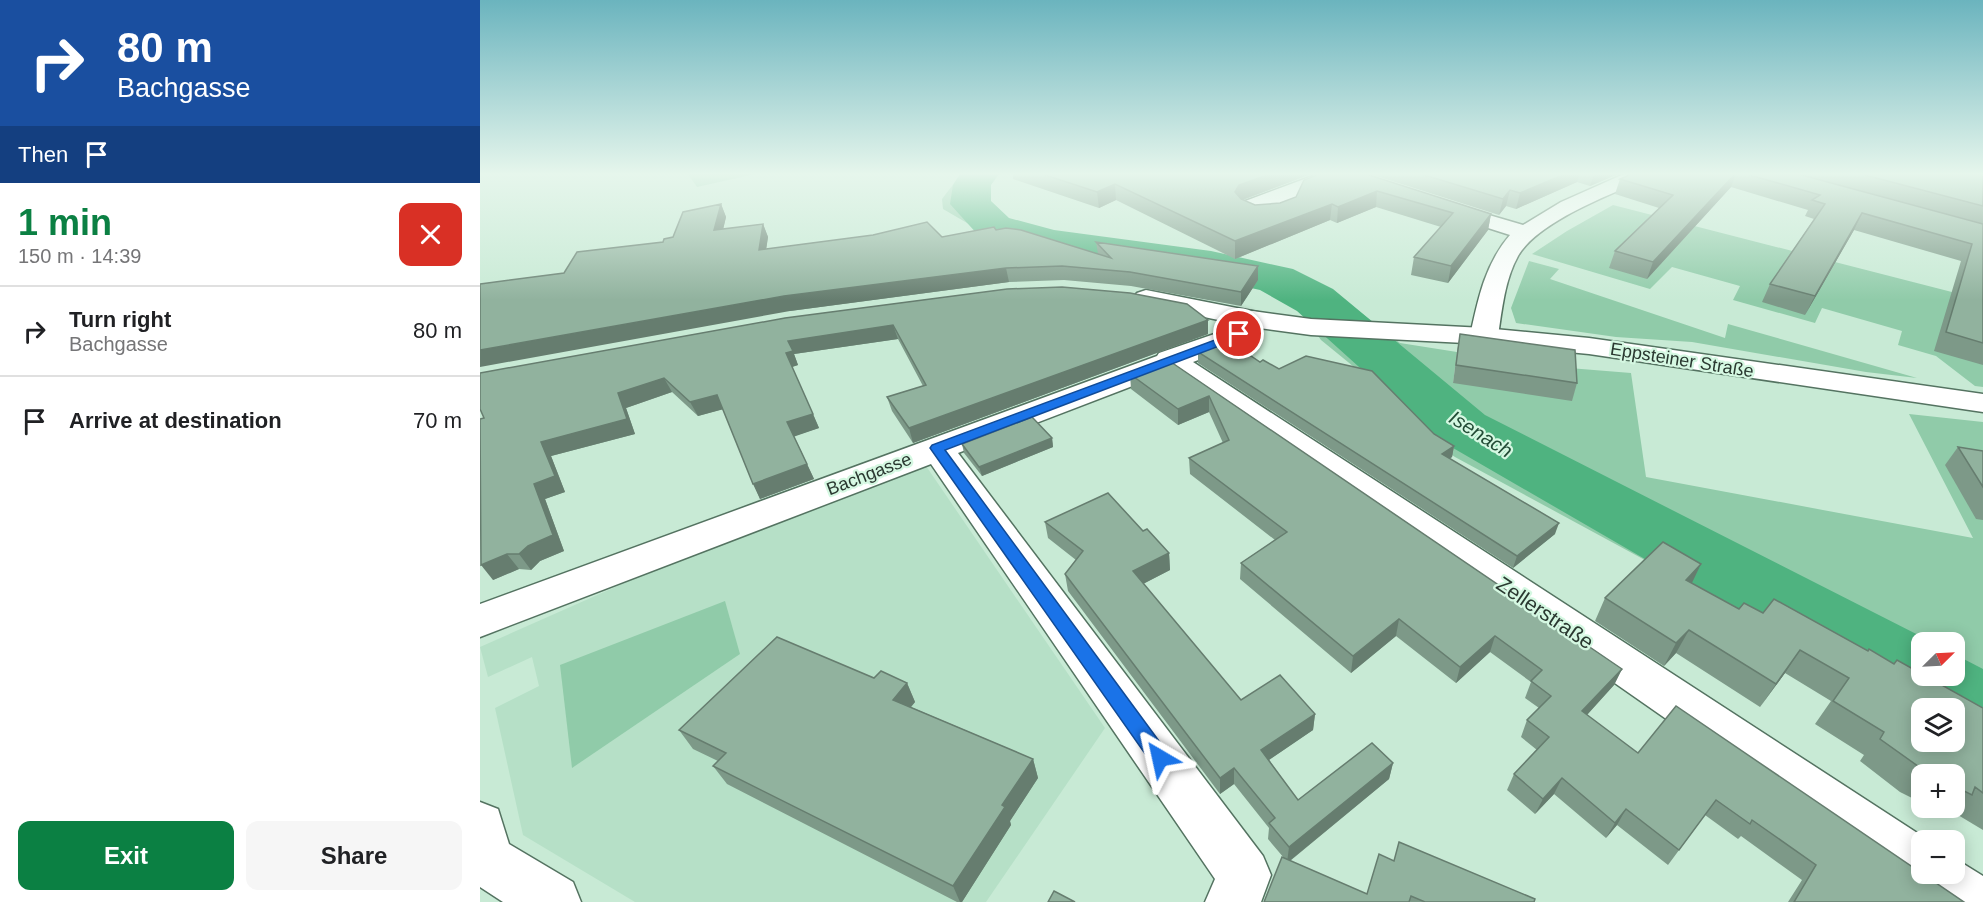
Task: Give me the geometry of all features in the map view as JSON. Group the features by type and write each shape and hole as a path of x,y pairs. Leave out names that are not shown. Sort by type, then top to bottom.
{"street":[{"path":"1472,216 1526,233"},
{"path":"1484,336 1497,279 1509,251 1526,233 1552,216"},
{"name":"Eppsteiner Straße","path":"1120,295 1252,319 1311,327 1484,336 1589,346 1983,404"},
{"name":"Bachgasse","path":"480,621 1239,334 1252,319"},
{"name":"Zellerstraße","path":"1169,359 1911,860"},
{"path":"937,448 1244,875 1233,902"},
{"path":"480,827 486,860 553,902"},
{"path":"1946,884 1973,902"}],"shaded area":[{"path":"955,216 991,216 1006,225 1104,245 1269,270 1314,286 1328,295 1338,295 1400,343 1457,352 1453,383 1569,368 1631,373 1646,477 1973,538 1909,414 1983,422 1983,736 1965,719 1965,698 1935,698 1911,686 1965,686 1965,632 1911,632 1911,686 1851,655 1654,565 1455,457 1423,435 1370,380 1321,340 1302,314 1293,295 1260,278 1060,249 995,235"},
{"path":"1593,216 1656,216 1983,300 1983,387 1975,386 1936,356 1898,345 1902,331 1822,308 1815,323 1733,300 1740,286 1672,267 1650,289 1532,254"},
{"path":"1529,261 1559,269 1550,279 1725,338 1728,324 1917,378 1866,372 1692,342 1616,337 1516,323 1511,308"},
{"path":"926,466 1105,728 986,902 635,902 523,835 495,708 539,686 532,657 488,677 480,647 638,577"},
{"path":"725,601 740,654 572,768 560,665"}],"building":[{"path":"681,216 718,216 714,230 763,224 759,250 873,235 927,222 942,237 994,227 996,230 1006,228 1021,230 1111,258 1096,242 1258,266 1241,292 1130,272 1062,266 1006,268 784,296 480,350 480,284 564,273 577,252 663,242 664,239 673,237"},
{"path":"1183,216 1300,216 1235,241"},
{"path":"1450,216 1489,216 1451,266 1414,257"},
{"path":"1651,216 1696,216 1653,262 1615,251"},
{"path":"1817,216 1860,216 1815,296 1770,284"},
{"path":"1873,216 1954,216 1983,224 1983,343 1946,332 1972,244"},
{"path":"1062,287 1130,293 1187,304 1208,320 909,428 887,397 926,385 893,325 788,341 793,351 786,353 813,414 787,422 807,464 753,484 717,395 690,402 664,378 618,393 627,419 541,442 555,476 534,484 553,535 528,546 519,554 507,554 481,565 480,419 484,418 480,409 480,373 785,318 1007,289"},
{"path":"1460,334 1575,350 1577,383 1456,365"},
{"path":"1229,341 1260,362 1263,360 1279,369 1306,356 1372,371 1434,434 1454,446 1442,454 1559,523 1517,556 1198,352"},
{"path":"1168,360 1622,669 1582,711 1638,753 1676,706 1911,866 1911,884 1938,884 1964,902 1794,902 1816,865 1752,820 1750,824 1716,800 1679,850 1626,809 1615,823 1562,778 1543,799 1514,774 1549,737 1527,720 1551,696 1531,681 1542,670 1495,636 1460,667 1399,619 1353,656 1241,563 1287,532 1189,458 1229,440 1209,396 1178,409 1130,374"},
{"path":"1032,417 1052,438 979,467 962,444"},
{"path":"1958,447 1983,451 1983,487"},
{"path":"1108,493 1143,531 1147,529 1169,553 1133,571 1241,700 1280,675 1315,714 1261,750 1298,800 1372,743 1393,763 1289,847 1269,823 1275,818 1234,768 1220,778 1065,574 1083,551 1045,522"},
{"path":"1663,542 1701,564 1686,580 1739,609 1744,603 1763,613 1774,599 1868,651 1869,649 1894,664 1897,660 1911,668 1911,686 1944,686 1983,708 1983,793 1975,787 1972,795 1965,792 1965,764 1915,764 1880,739 1884,732 1833,701 1849,678 1800,650 1776,684 1689,630 1676,643 1605,598"},
{"path":"777,637 874,678 881,671 907,683 893,700 1033,759 1002,805 1005,807 953,886 713,766 726,753 679,730"},
{"path":"1399,842 1535,899 1534,902 1425,902 1411,896 1409,902 1264,902 1282,857 1367,894 1379,854 1394,861"},
{"path":"1054,891 1075,902 1048,902"}],"waterway":[{"name":"Isenach","path":"983,216 994,227 1051,243 1211,265 1276,279 1315,300 1463,428 1857,641 1983,714"}],"route":[{"path":"1160,758 937,448 1239,334"}]}
